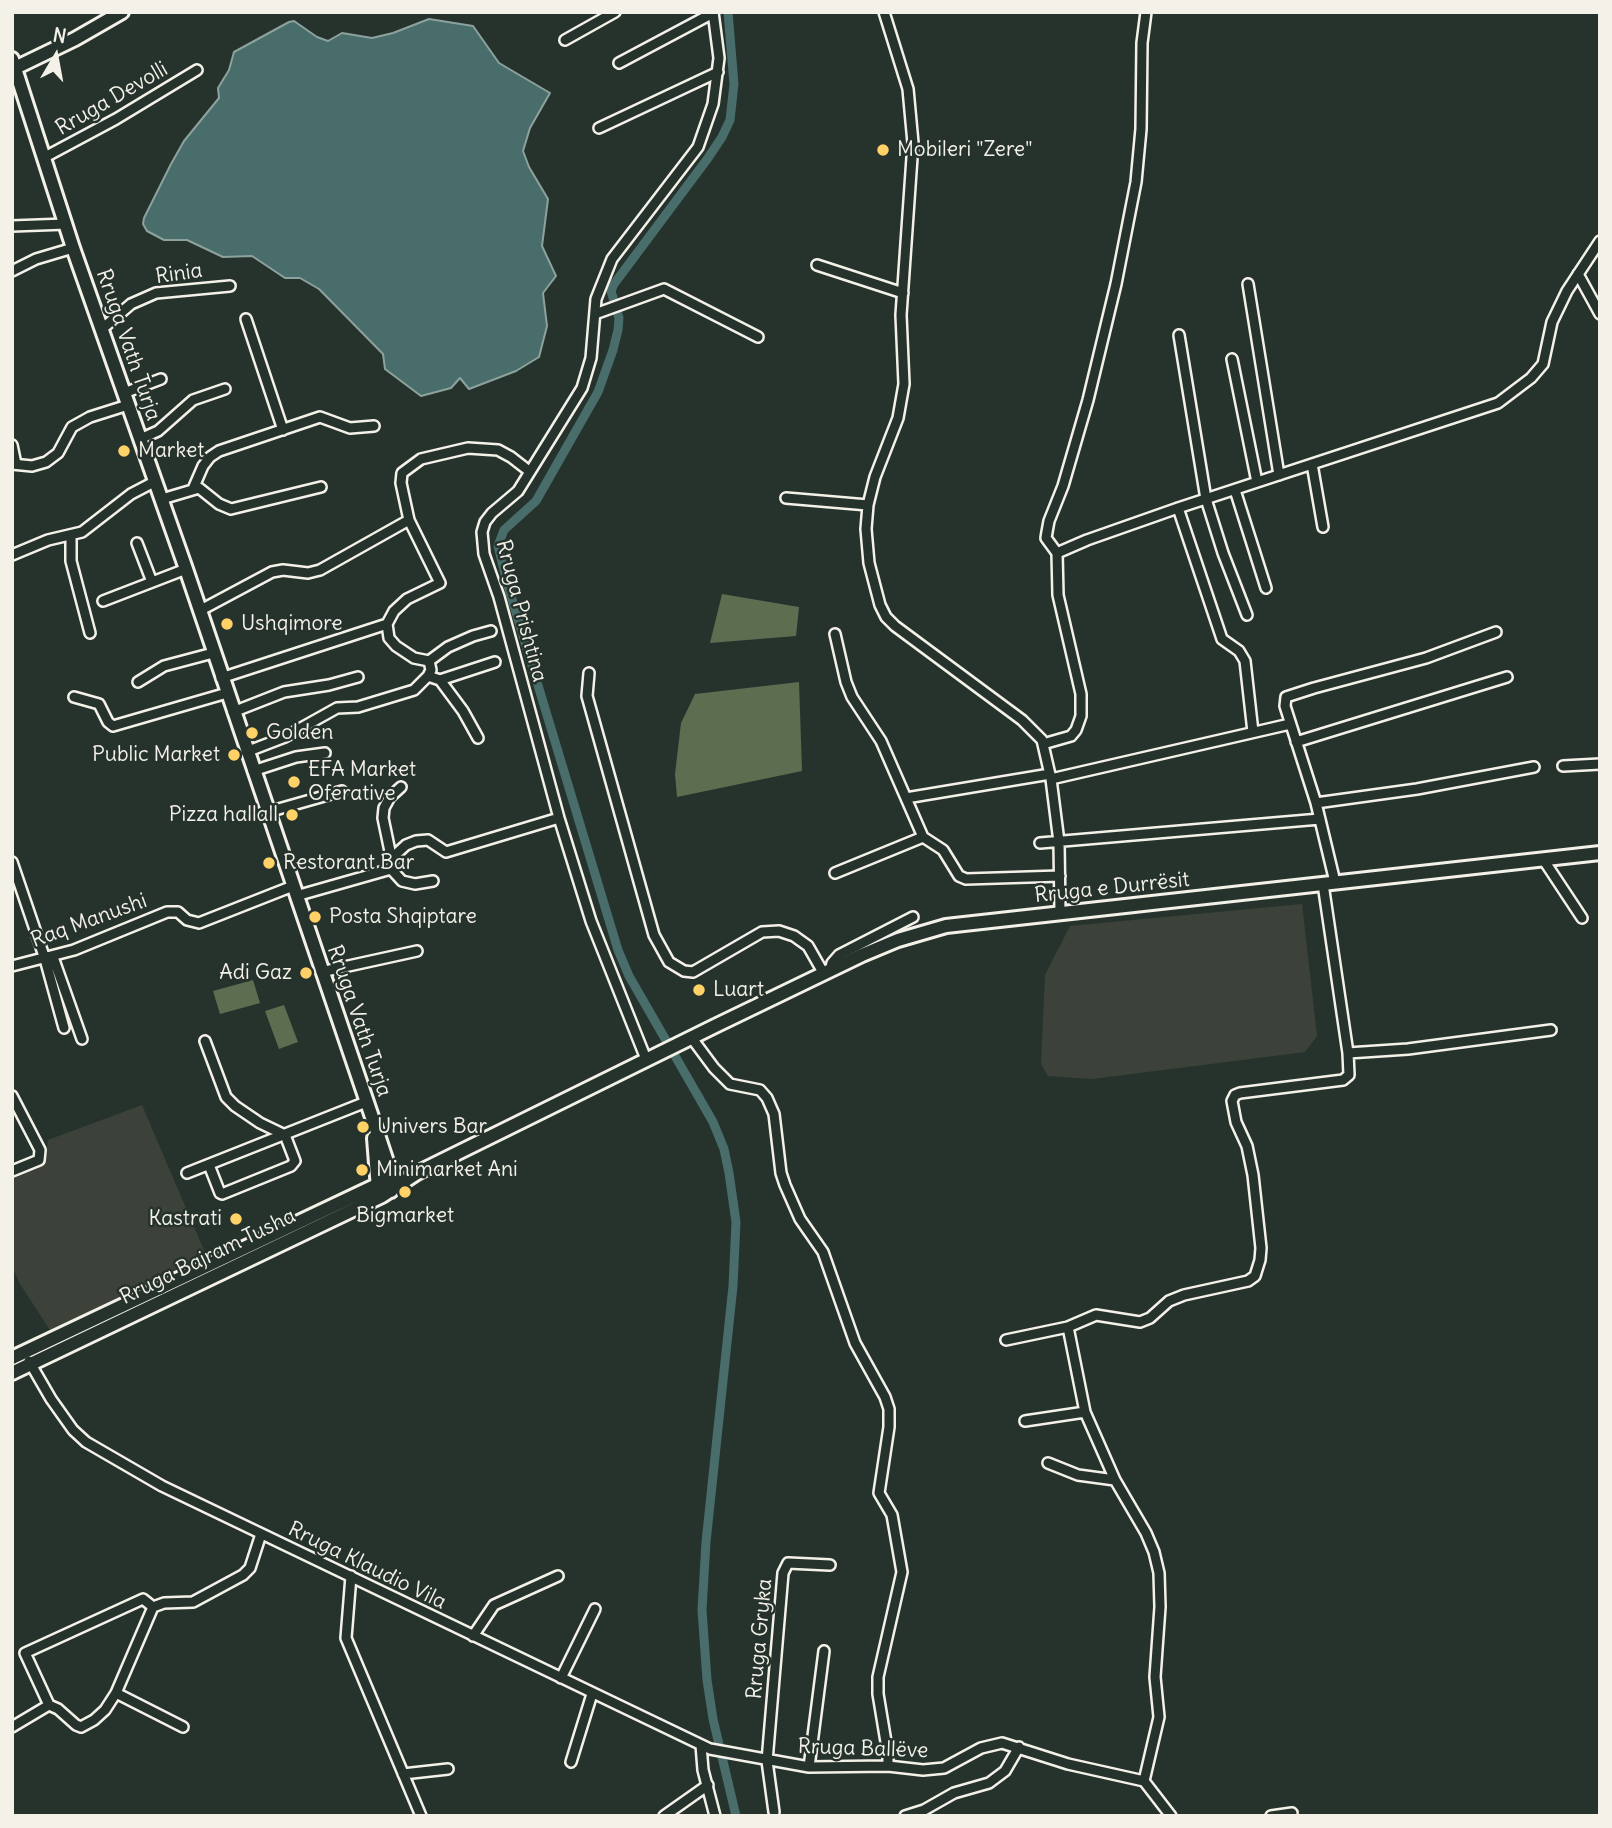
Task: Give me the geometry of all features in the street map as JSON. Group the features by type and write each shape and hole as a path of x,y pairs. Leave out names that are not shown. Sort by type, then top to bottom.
{"main road":[{"path":"14,64 75,39 122,12"},
{"name":"Rruga Vath Turja","path":"14,64 17,93 45,157 73,248 162,499 392,1177"},
{"name":"Rruga e Durrësit","path":"651,1057 874,950 946,926 1600,853"},
{"name":"Rruga Bajram Tusha","path":"12,1373 22,1358 383,1190 651,1057"},
{"name":"Rruga Vath Turja","path":"373,1120 383,1190"},
{"name":"Rruga Bajram Tusha","path":"383,1190 392,1177 417,1173"}],"street":[{"path":"565,40 615,12"},
{"path":"884,12 903,68 913,128 901,315 904,368 902,399 868,505 866,529 869,563 875,590 886,617 911,640 1039,735 1051,777 1059,842 1060,913"},
{"path":"1043,744 1071,736 1081,716 1081,694 1058,595 1057,553 1046,538 1049,521 1063,486 1088,401 1116,284 1136,182 1141,128 1142,43 1146,12"},
{"path":"619,63 713,13"},
{"name":"Rruga Prishtina","path":"651,1057 590,921 482,542 485,522 518,491 582,388 588,374 599,288 612,258 698,147 713,104 718,72 719,58 713,13"},
{"name":"Rruga Devolli","path":"45,157 116,119 197,70"},
{"path":"599,128 718,72"},
{"path":"12,226 66,224"},
{"path":"1057,553 1178,508 1498,403 1531,378 1543,364 1552,322 1578,274 1600,241"},
{"path":"12,271 36,259 73,248"},
{"path":"817,265 903,293"},
{"path":"1578,274 1600,314"},
{"path":"1248,284 1279,475"},
{"name":"Rinia","path":"102,329 131,304 156,293 230,286"},
{"path":"595,314 664,289 758,337"},
{"path":"246,319 283,430"},
{"path":"1179,335 1206,499 1247,615"},
{"path":"1232,359 1257,482"},
{"path":"12,445 14,464 32,466 46,462 58,453 72,427 161,379"},
{"path":"140,439 164,427 193,400 225,389"},
{"path":"193,489 203,466 215,453 320,417 350,428 374,426"},
{"path":"491,631 448,647 429,661 414,658 389,638 387,624 394,611 407,599 440,583 409,520 401,483 402,473 421,459 468,448 498,450 529,471"},
{"path":"1312,464 1323,527"},
{"path":"12,555 90,527 131,494 155,482"},
{"path":"162,499 199,488 219,504 231,509 321,487"},
{"path":"1235,489 1266,588"},
{"path":"786,498 868,505"},
{"path":"1178,508 1222,639 1239,652 1245,661 1253,732"},
{"path":"199,611 272,572 283,570 308,573 320,570 409,520"},
{"path":"71,536 71,561 90,633"},
{"path":"136,543 152,582"},
{"path":"103,601 186,569"},
{"path":"221,678 387,624"},
{"path":"1006,1340 1068,1327 1096,1315 1140,1322 1150,1318 1169,1301 1184,1295 1248,1281 1255,1276 1261,1248 1253,1175 1247,1146 1236,1122 1232,1101 1235,1095 1240,1093 1343,1080 1349,1075 1320,818 1290,724 1285,706 1286,697 1416,661 1496,632"},
{"path":"835,634 852,697 881,741 923,837 943,850 960,876 966,879 1060,876"},
{"path":"138,682 164,666 213,653"},
{"path":"246,752 285,737 337,708 358,707 414,690 428,676 431,670 429,661"},
{"path":"440,680 495,662"},
{"path":"589,673 587,696 654,935 669,962 684,971 693,972 762,932 779,931 794,936 808,946 827,972 839,955 913,917"},
{"path":"428,676 440,680 463,711 478,738"},
{"path":"233,712 284,692 358,677"},
{"path":"1296,742 1507,677"},
{"path":"74,697 99,705 113,726 227,693"},
{"path":"906,798 1051,777 1290,724"},
{"path":"253,771 296,757 325,753"},
{"path":"1563,766 1600,764"},
{"path":"1317,803 1417,789 1534,767"},
{"path":"401,787 390,797 384,808 383,818 391,865 395,876 409,884 433,881"},
{"path":"268,812 342,791"},
{"path":"391,865 399,850 416,841 428,840 446,852 559,818"},
{"path":"1040,843 1320,818"},
{"path":"835,873 923,837"},
{"path":"1543,859 1582,918"},
{"path":"12,862 82,1039"},
{"name":"Raq Manushi","path":"12,965 49,958 167,912 178,912 187,920 199,923 295,891 391,865"},
{"path":"321,972 418,951"},
{"path":"49,958 64,1028"},
{"path":"1348,1053 1408,1049 1551,1030"},
{"path":"689,1038 730,1084 760,1090 766,1098 774,1114 781,1173 785,1185 800,1219 823,1252 855,1343 889,1409 889,1427 879,1493 892,1515 902,1572 878,1677 888,1766"},
{"path":"205,1041 226,1097 260,1123 285,1135 295,1161 294,1164 225,1194 220,1192 209,1164"},
{"path":"12,1096 40,1150 39,1160 12,1171"},
{"path":"187,1173 366,1102"},
{"path":"1068,1327 1084,1412 1115,1480 1146,1533 1159,1573 1160,1607 1155,1677 1159,1717 1144,1781 1171,1816"},
{"name":"Rruga Klaudio Vila","path":"22,1358 73,1430 86,1442 162,1486 705,1747 737,1754"},
{"path":"1025,1421 1084,1412"},
{"path":"1048,1463 1078,1475 1115,1480"},
{"path":"12,1727 49,1706 54,1706 81,1727 94,1720 105,1710 116,1693 153,1607 164,1603 193,1602 243,1576 250,1569 261,1534"},
{"name":"Rruga Gryka","path":"766,1761 785,1567 793,1563 830,1565"},
{"path":"351,1576 346,1638 421,1816"},
{"path":"473,1636 494,1605 558,1576"},
{"path":"49,1706 25,1653 143,1599 153,1607"},
{"path":"561,1678 595,1609"},
{"path":"809,1767 824,1651"},
{"path":"116,1693 183,1727"},
{"path":"571,1762 592,1693"},
{"name":"Rruga Ballëve","path":"737,1754 809,1767 888,1766 935,1769 944,1768 981,1748 1002,1743 1068,1763 1144,1781"},
{"path":"705,1747 703,1770 715,1816"},
{"path":"905,1816 924,1810 960,1791 989,1783 1005,1771 1019,1747"},
{"path":"766,1761 774,1812"},
{"path":"403,1774 448,1769"},
{"path":"664,1816 708,1785"},
{"path":"1272,1816 1292,1814"}],"shaded area":[{"path":"1302,904 1317,1036 1305,1052 1092,1079 1048,1076 1041,1064 1045,975 1070,926"},
{"path":"142,1105 206,1255 50,1330 20,1284 12,1266 12,1179 39,1168 46,1157 48,1140"}],"green space":[{"path":"722,594 799,607 796,636 710,643"},
{"path":"799,682 802,771 677,797 675,774 681,723 695,694"},
{"path":"253,980 260,1003 220,1014 213,991"},
{"path":"284,1005 298,1042 279,1049 265,1011"}],"water":[{"path":"429,19 473,26 499,63 550,93 530,128 523,151 548,199 542,246 556,276 543,293 547,326 539,357 516,371 469,389 460,378 451,388 421,396 385,369 383,354 319,289 300,278 285,278 252,256 223,257 187,240 164,240 147,231 143,224 184,141 219,98 218,88 229,70 234,52 294,21 317,37 328,41 342,33 372,38"}],"waterway":[{"path":"728,12 734,84 730,120 708,158 614,284 611,291 619,318 618,330 598,392 536,501 504,530 498,546 618,950 629,976 713,1122 724,1149 729,1173 736,1222 733,1286 706,1542 702,1610 713,1719 736,1816"}],"place":[{"name":"Mobileri \"Zere\"","path":"883,150"},
{"name":"Market","path":"124,451"},
{"name":"Ushqimore","path":"227,624"},
{"name":"Golden","path":"252,733"},
{"name":"Public Market","path":"234,755"},
{"name":"EFA Market Oferative","path":"294,782"},
{"name":"Pizza hallall","path":"292,815"},
{"name":"Restorant Bar","path":"269,863"},
{"name":"Posta Shqiptare","path":"315,917"},
{"name":"Adi Gaz","path":"306,973"},
{"name":"Luart","path":"699,990"},
{"name":"Univers Bar","path":"363,1127"},
{"name":"Minimarket Ani","path":"362,1170"},
{"name":"Bigmarket","path":"405,1192"},
{"name":"Kastrati","path":"236,1219"}]}
